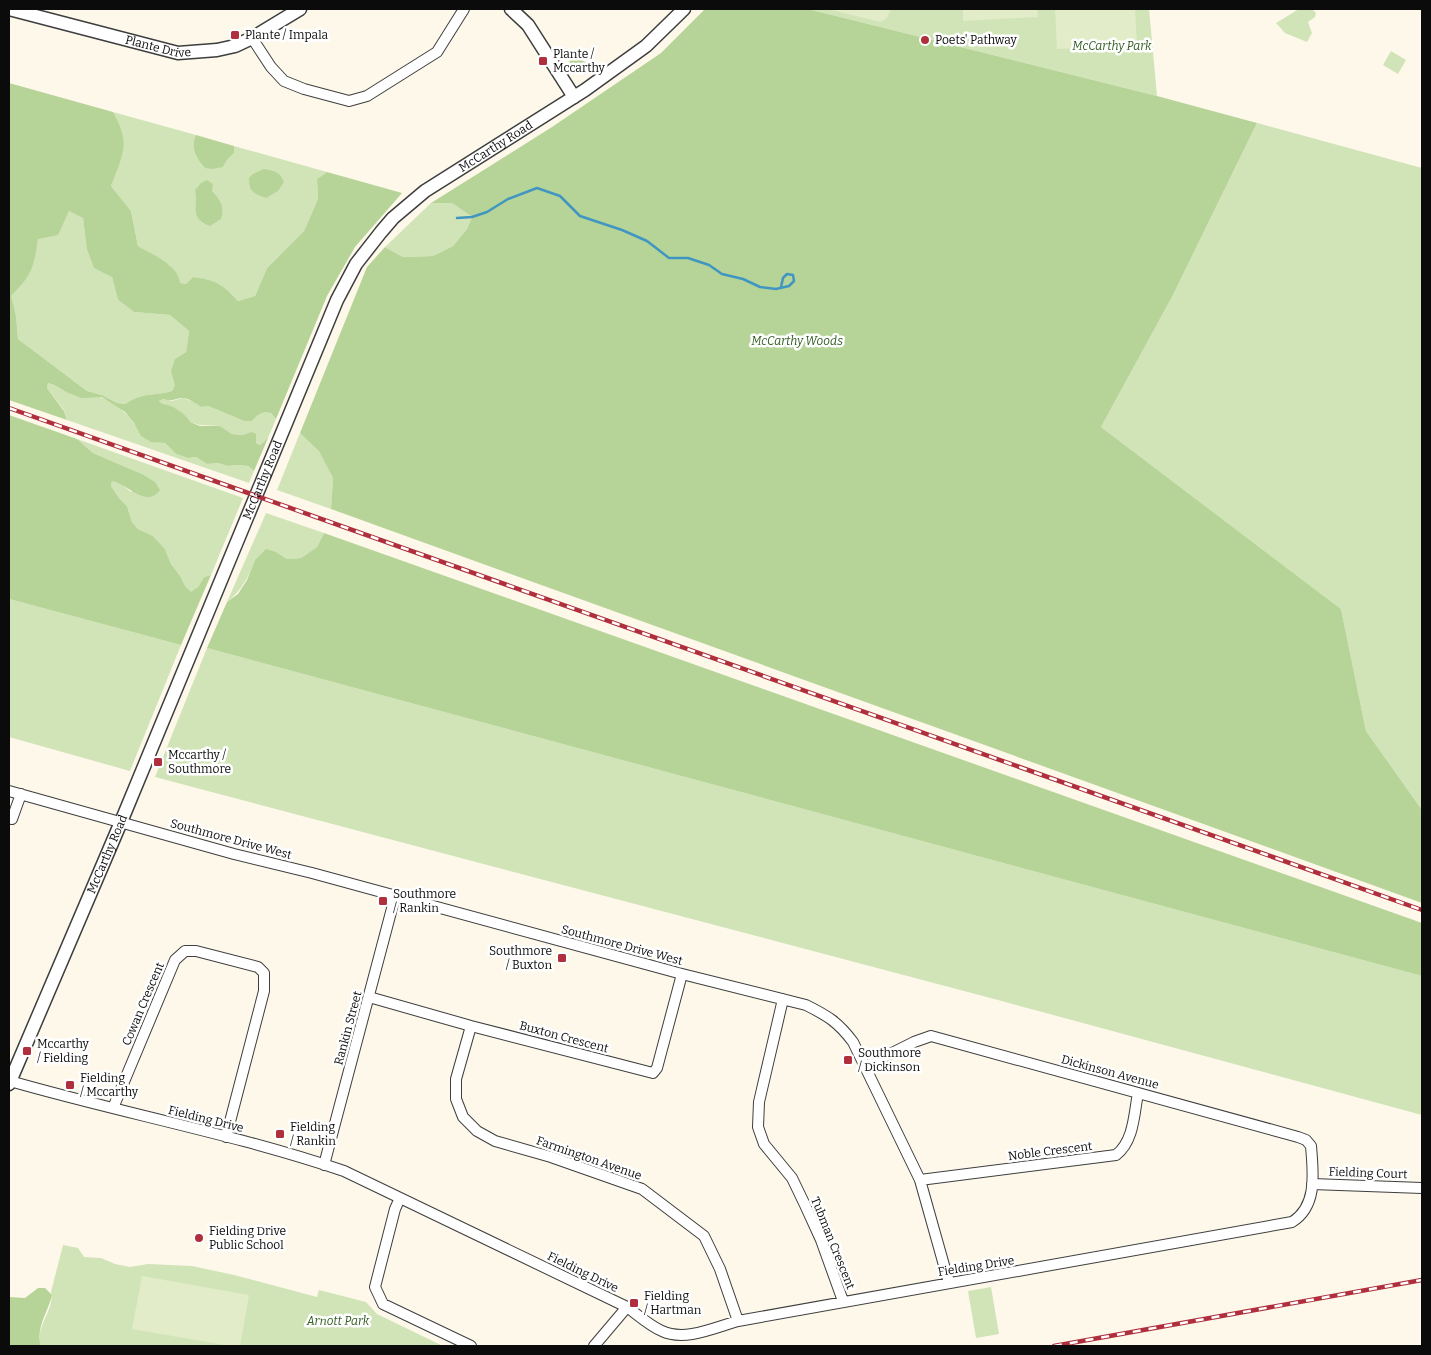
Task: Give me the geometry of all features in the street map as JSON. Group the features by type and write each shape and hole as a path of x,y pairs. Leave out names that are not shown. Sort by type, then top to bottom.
{"street":[{"name":"Plante Drive","path":"9,9 178,53 217,50 235,46 300,9"},
{"path":"252,38 271,67 284,81 304,89 349,101 367,96 438,52 464,9"},
{"path":"511,9 528,25 574,97"},
{"name":"McCarthy Road","path":"10,1082 121,822 337,300 356,264 393,218 414,199 574,97 646,46 684,9"},
{"name":"Southmore Drive West","path":"9,791 234,854 312,873 682,974 806,1005 824,1014 842,1026 853,1042 920,1180 948,1283"},
{"path":"12,819 21,794"},
{"name":"Rankin Street","path":"324,1164 396,897"},
{"name":"Cowan Crescent","path":"113,1108 175,960 186,951 196,951 258,967 264,973 264,991 226,1137"},
{"name":"Buxton Crescent","path":"369,997 471,1026 653,1073 657,1068 682,974"},
{"name":"Tubman Crescent","path":"783,999 759,1102 758,1127 764,1144 792,1178 821,1240 844,1301"},
{"name":"Farmington Avenue","path":"471,1026 456,1079 456,1099 463,1117 477,1131 495,1140 551,1157 642,1189 704,1236 720,1268 738,1321"},
{"name":"Dickinson Avenue","path":"866,1066 914,1042 931,1036 1306,1140 1311,1146 1312,1184"},
{"name":"Fielding Drive","path":"10,1082 324,1164 364,1180 627,1307 662,1331 682,1335 738,1321 844,1301 1292,1222 1300,1217 1308,1207 1312,1184"},
{"name":"Noble Crescent","path":"920,1180 1116,1155 1129,1141 1138,1093"},
{"name":"Fielding Court","path":"1312,1184 1422,1188"},
{"path":"400,1198 394,1209 375,1287 383,1304 471,1346"},
{"path":"594,1346 627,1307"}],"green space":[{"name":"McCarthy Woods","path":"705,9 808,9 1157,96 1257,123 1173,295 1101,427 1341,609 1366,731 1422,810 1422,903 331,509 333,478 319,451 300,433 367,267 385,247 403,257 433,256 453,246 467,229 472,217 452,203 431,203 552,127 661,53"},
{"name":"McCarthy Park","path":"808,9 1149,9 1157,96"},
{"path":"828,9 891,9 886,19 880,22"},
{"path":"963,9 1037,9 1038,17 963,21"},
{"path":"1055,9 1135,9 1137,45 1057,49"},
{"path":"1299,9 1312,9 1316,13 1315,17 1308,22 1312,33 1307,42 1285,33 1276,23"},
{"path":"564,48 568,49 578,59 588,63 587,68 582,71 575,68 568,59"},
{"path":"1391,51 1406,60 1398,74 1383,65"},
{"path":"9,83 113,112 122,132 123,149 122,157 111,186 131,211 138,246 170,265 180,283 186,284 193,277 213,281 227,290 238,301 255,296 267,268 304,231 318,199 317,179 327,172 402,193 355,247 327,296 276,419 271,413 265,412 258,415 252,421 244,421 208,406 201,407 186,399 163,399 159,401 176,409 189,419 190,422 200,426 220,426 232,434 243,435 252,432 256,434 256,443 260,445 268,438 254,471 248,466 228,466 218,463 207,464 196,457 188,458 176,454 165,443 151,442 141,436 125,412 102,397 81,398 48,383 47,388 64,411 67,420 9,400","holes":["69,211 83,218 87,249 94,268 112,277 118,300 134,312 170,315 189,331 186,352 175,359 171,371 175,385 172,391 138,397 125,404 117,403 102,395 87,391 18,339 16,316 11,296 24,282 31,270 38,239 58,235"]},
{"path":"113,112 196,135 194,139 195,153 205,168 223,167 234,153 234,146 327,172 317,179 318,199 304,231 267,268 255,296 238,301 218,284 201,278 193,277 186,284 179,283 169,265 138,246 131,211 111,186 123,149 122,132"},
{"path":"1257,123 1422,168 1422,810 1366,731 1341,609 1101,427 1173,295"},
{"path":"196,135 234,146 234,153 223,167 205,168 195,153 194,139"},
{"path":"264,169 277,172 284,182 278,191 266,198 253,192 249,183 249,178 253,174"},
{"path":"207,180 213,184 212,191 222,207 221,219 210,226 199,219 196,211 195,190 201,183"},
{"path":"431,203 452,203 472,217 467,229 453,246 433,256 403,257 385,247"},
{"path":"69,210 83,218 85,233 112,277 118,300 134,312 170,315 189,331 186,352 175,359 175,385 172,391 138,397 125,404 117,403 102,395 87,391 18,339 16,316 10,296 31,270 38,238"},
{"path":"48,383 76,396 96,396 110,401 131,419 144,437 156,442 165,443 176,454 188,458 196,457 207,464 218,463 228,466 248,466 254,471 249,483 67,420 64,410 47,388"},
{"path":"182,398 195,402 201,407 208,406 244,421 252,421 258,415 265,412 271,413 276,419 268,438 260,445 243,435 232,434 220,426 200,425 189,422 181,412 159,401 163,399 172,401"},
{"path":"9,415 77,439 93,453 142,474 155,482 160,490 155,495 149,497 137,494 112,481 111,486 127,506 132,522 138,529 153,536 165,549 171,564 191,592 198,587 204,577 211,575 181,645 9,599"},
{"path":"300,433 319,450 333,478 331,509 277,490"},
{"path":"77,439 243,498 211,575 204,577 198,587 191,593 171,564 165,549 153,536 138,529 132,522 127,506 111,486 112,481 120,483 131,492 142,474 93,453"},
{"path":"266,513 324,533 317,547 301,558 287,559 276,552 255,560 244,583 227,602"},
{"path":"324,533 1422,923 1422,976 207,648 227,602 238,594 247,580 255,560 266,549 276,552 287,559 301,558 317,547"},
{"path":"9,599 181,645 130,771 9,737"},
{"path":"207,648 1422,976 1422,1115 998,1000 155,777"},
{"name":"Arnott Park","path":"63,1245 78,1248 84,1257 101,1258 115,1264 130,1267 148,1264 192,1266 317,1297 319,1290 366,1302 377,1314 443,1346 41,1346 40,1332 50,1306 51,1292"},
{"path":"142,1276 249,1295 240,1346 230,1346 132,1329"},
{"path":"991,1287 999,1334 976,1338 968,1291"},
{"path":"38,1288 45,1288 52,1295 41,1327 41,1346 9,1346 9,1297 25,1298"}],"waterway":[{"path":"457,218 472,217 487,212 508,199 537,188 560,196 580,216 622,230 647,241 669,258 688,258 709,265 722,274 743,279 760,287 776,289 789,286 794,281 793,275 787,274 783,278 781,287"}],"railway":[{"path":"9,408 1422,910"},
{"path":"1054,1346 1422,1280"}],"place":[{"name":"Plante / Impala","path":"235,35"},
{"name":"Poets' Pathway","path":"925,40"},
{"name":"Plante / Mccarthy","path":"543,61"},
{"name":"Mccarthy / Southmore","path":"158,762"},
{"name":"Southmore / Rankin","path":"383,901"},
{"name":"Southmore / Buxton","path":"562,958"},
{"name":"Mccarthy / Fielding","path":"27,1051"},
{"name":"Southmore / Dickinson","path":"848,1060"},
{"name":"Fielding / Mccarthy","path":"70,1085"},
{"name":"Fielding / Rankin","path":"280,1134"},
{"name":"Fielding Drive Public School","path":"199,1238"},
{"name":"Fielding / Hartman","path":"634,1303"}]}
